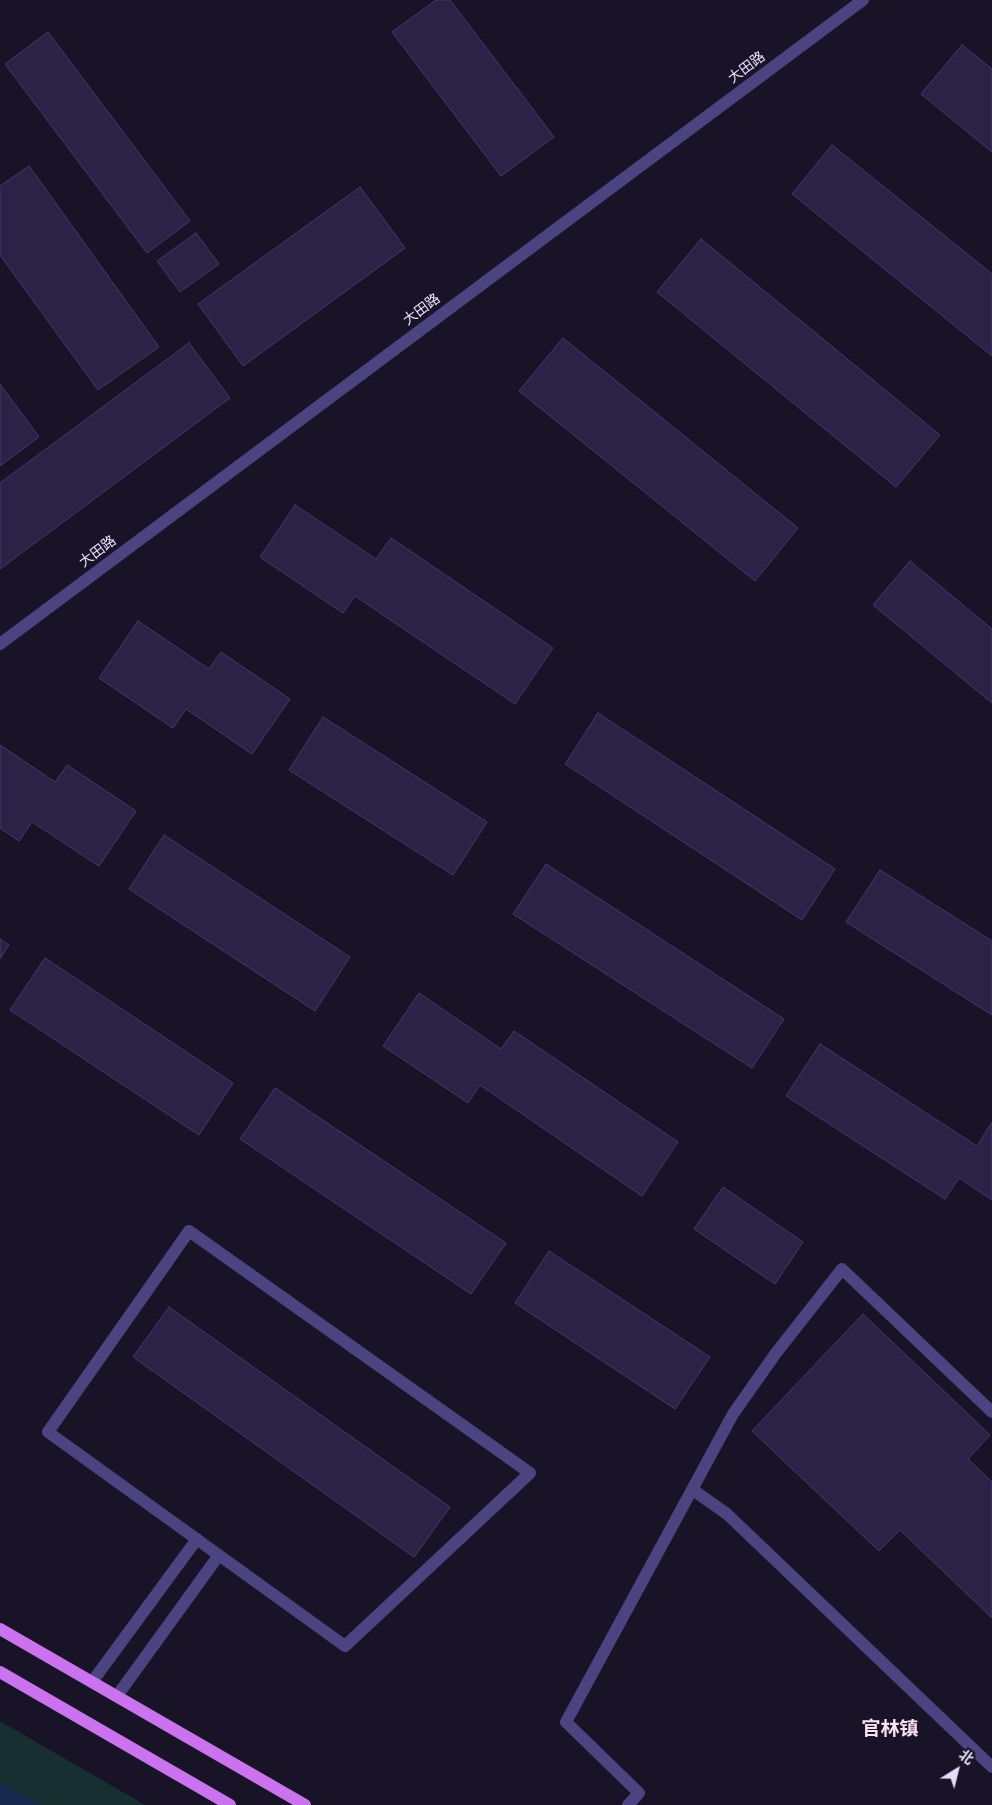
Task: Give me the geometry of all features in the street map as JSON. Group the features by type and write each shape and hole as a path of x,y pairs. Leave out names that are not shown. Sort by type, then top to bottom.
{"main road":[{"path":"0,1629 306,1805"},
{"path":"0,1672 230,1805"}],"street":[{"name":"大田路","path":"0,644 863,0"},
{"path":"189,1230 530,1473 345,1646 219,1555 48,1432 189,1230"},
{"path":"628,1805 639,1793 566,1722 739,1407 776,1353 842,1269 992,1412"},
{"path":"693,1490 728,1514 992,1767"},
{"path":"92,1682 197,1539"},
{"path":"117,1696 219,1555"}],"green space":[{"path":"0,1721 145,1805 0,1805"}],"water":[{"path":"0,1782 41,1805 0,1805"}],"building":[{"path":"436,0 450,0 554,137 501,176 392,32"},
{"path":"48,32 190,221 147,253 5,64"},
{"path":"962,45 992,69 992,152 921,94"},
{"path":"832,145 992,274 992,356 792,194"},
{"path":"29,166 159,347 98,390 0,255 0,186"},
{"path":"360,187 405,248 243,366 198,304"},
{"path":"196,233 219,264 180,292 157,261"},
{"path":"701,239 940,435 896,487 657,292"},
{"path":"563,338 798,528 755,581 519,391"},
{"path":"189,343 230,398 0,569 0,483"},
{"path":"0,384 39,437 0,466"},
{"path":"295,505 376,559 391,538 553,648 515,704 355,596 343,613 260,557"},
{"path":"910,561 992,629 992,703 873,605"},
{"path":"138,621 209,669 221,652 290,699 252,754 186,709 173,728 99,678"},
{"path":"598,713 835,869 802,920 565,764"},
{"path":"323,717 487,822 453,875 289,770"},
{"path":"0,745 55,782 67,765 136,811 99,866 32,822 19,841 0,828"},
{"path":"164,835 350,957 315,1011 129,889"},
{"path":"546,864 784,1019 752,1068 513,914"},
{"path":"880,870 992,941 992,1015 846,922"},
{"path":"0,939 9,945 0,959"},
{"path":"45,958 233,1083 199,1135 10,1010"},
{"path":"419,993 501,1049 514,1031 678,1142 642,1196 480,1085 468,1103 383,1046"},
{"path":"820,1044 977,1146 992,1122 992,1200 959,1178 945,1199 786,1096"},
{"path":"275,1088 506,1243 471,1294 240,1139"},
{"path":"723,1187 803,1242 775,1284 694,1229"},
{"path":"549,1251 710,1357 675,1409 515,1303"},
{"path":"169,1307 450,1507 414,1557 133,1357"},
{"path":"863,1314 990,1435 968,1459 992,1482 992,1618 900,1530 879,1551 752,1431"}],"district":[{"name":"官林镇","path":"890,1730"}]}
